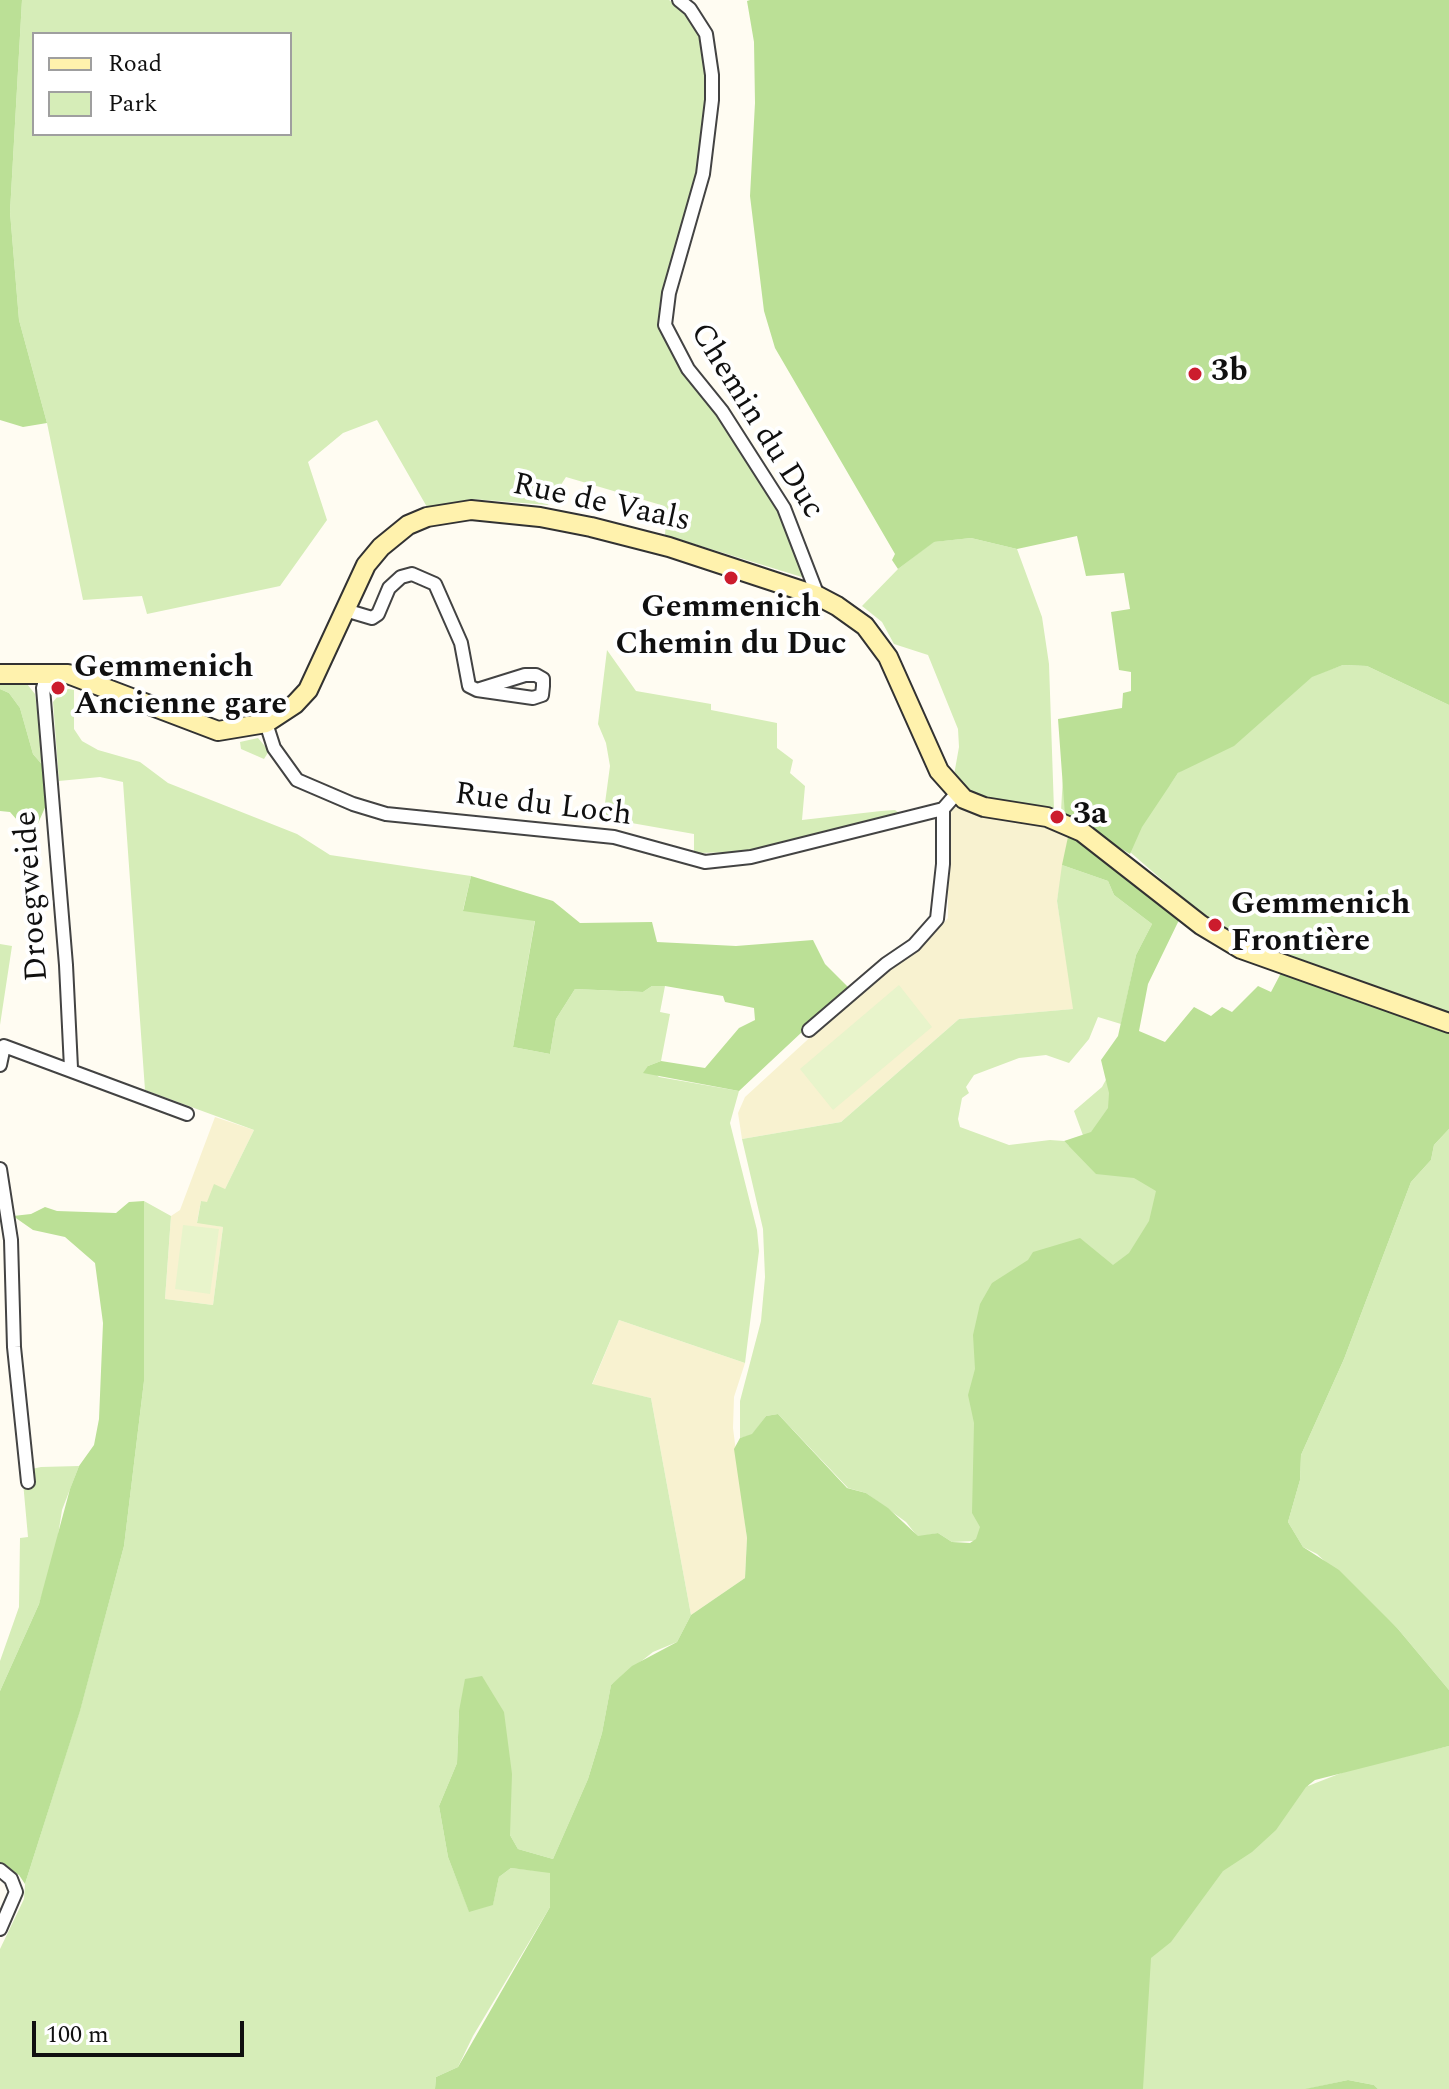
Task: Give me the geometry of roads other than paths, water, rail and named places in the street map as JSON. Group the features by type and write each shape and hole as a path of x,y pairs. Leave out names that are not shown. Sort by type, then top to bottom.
{"main road":[{"name":"Rue de Vaals","path":"0,674 47,673 82,678 218,731 266,723 295,704 308,690 366,565 394,536 427,517 471,510 540,517 669,547 818,596 853,616 877,640 901,681 939,771 957,793"},
{"path":"957,793 984,807 1047,817 1082,832 1212,933 1241,949 1449,1023"}],"street":[{"name":"Chemin du Duc","path":"679,0 706,34 712,100 703,174 669,293 665,325 688,369 722,411 784,508 818,596"},
{"path":"345,610 372,618 378,614 389,588 401,577 412,574 435,584 461,643 467,682 477,690"},
{"name":"Droegweide","path":"47,673 43,688 66,965 71,1068"},
{"name":"Rue du Loch","path":"266,723 274,748 297,780 353,804 386,814 614,837 705,862 751,857 943,809"},
{"path":"809,1030 886,964 914,945 937,919 943,864 943,809 957,793"},
{"path":"0,1065 4,1046 71,1068 187,1114"},
{"path":"0,1169 11,1240 14,1347 28,1482"},
{"path":"0,1870 11,1879 16,1892 0,1929"}],"place":[{"name":"3b","path":"1195,374"},
{"name":"Gemmenich Chemin du Duc","path":"731,578"},
{"name":"Gemmenich Ancienne gare","path":"58,688"},
{"name":"3a","path":"1057,817"},
{"name":"Gemmenich Frontière","path":"1215,925"}]}
